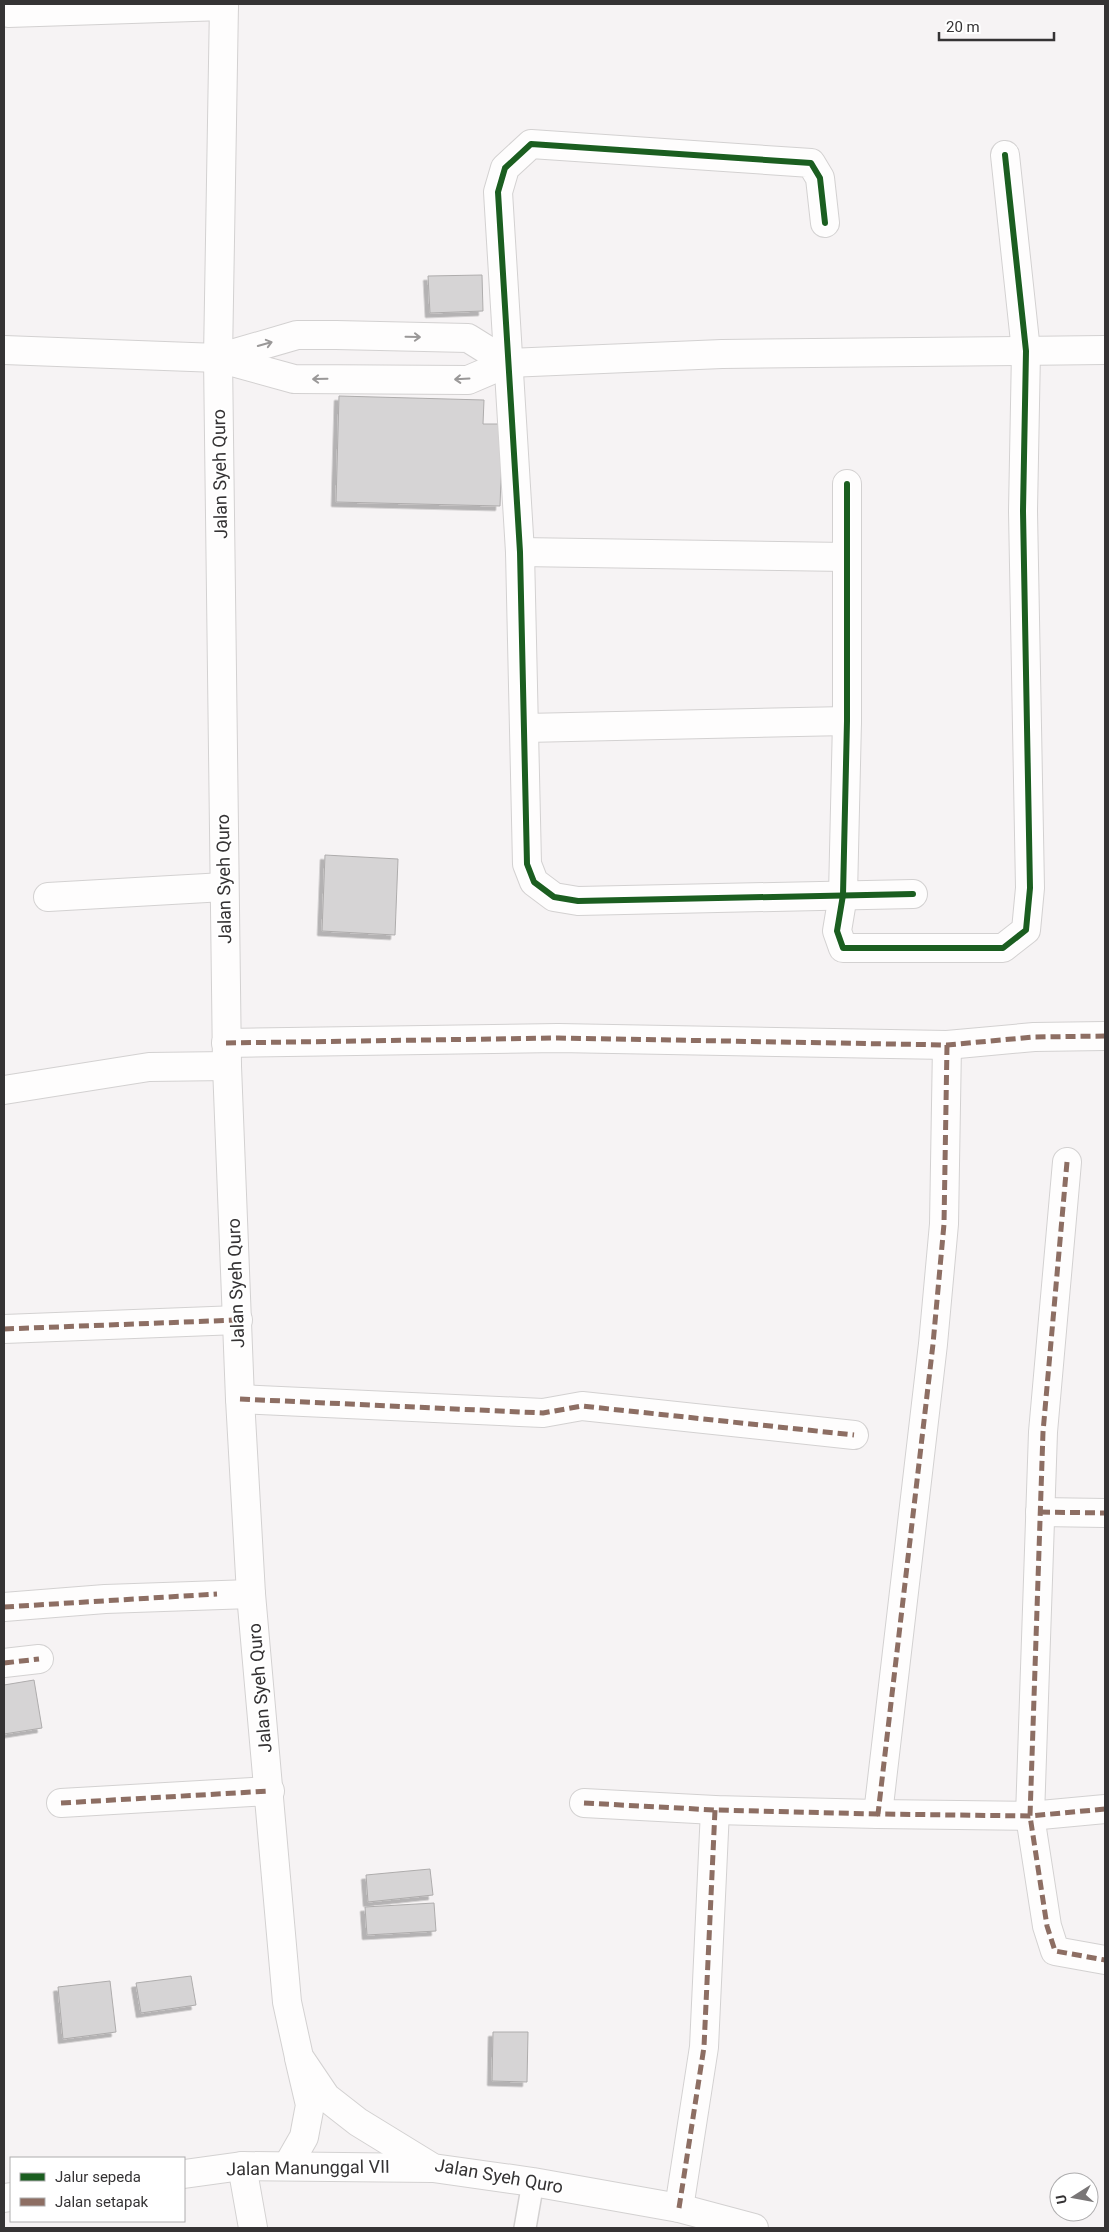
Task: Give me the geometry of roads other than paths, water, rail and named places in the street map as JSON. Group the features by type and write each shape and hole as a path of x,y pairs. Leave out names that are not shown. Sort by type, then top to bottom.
{"street":[{"path":"8,13 224,5"},
{"name":"Jalan Syeh Quro","path":"224,5 218,358 226,1054 240,1399 251,1594 270,1791 286,2002 299,2057 326,2097 358,2122 433,2168 533,2182 679,2208 754,2228"},
{"path":"825,224 820,178 811,163 530,144 505,168 498,192 520,552 527,864 534,882 554,897 578,901 914,894"},
{"path":"847,484 847,721 843,895 838,931 843,948 1003,948 1026,930 1030,888 1023,511 1026,351 1005,155"},
{"path":"218,358 297,335 336,335 468,338 508,363"},
{"path":"6,345 218,358 294,379 468,380 508,363 722,354 1105,350"},
{"path":"520,552 846,557"},
{"path":"525,728 847,721"},
{"path":"48,897 224,887"},
{"path":"4,1090 226,1054 558,1038 947,1045 1034,1037 1105,1036"},
{"path":"878,1814 933,1344 944,1224 947,1045"},
{"path":"1067,1162 1043,1432 1030,1816 1047,1926 1055,1951 1105,1960"},
{"path":"4,1330 238,1320"},
{"path":"240,1399 543,1413 582,1406 854,1435"},
{"path":"1040,1512 1105,1513"},
{"path":"4,1607 105,1599 251,1594"},
{"path":"4,1663 39,1659"},
{"path":"61,1803 270,1791"},
{"path":"584,1803 715,1810 1030,1816 1105,1809"},
{"path":"679,2208 704,2047 715,1810"},
{"path":"288,2165 304,2137 310,2105 299,2057"},
{"path":"242,2166 254,2228"},
{"name":"Jalan Manunggal VII","path":"185,2174 242,2166 433,2168"}],"lane":[{"path":"525,2228 533,2182"}]}
